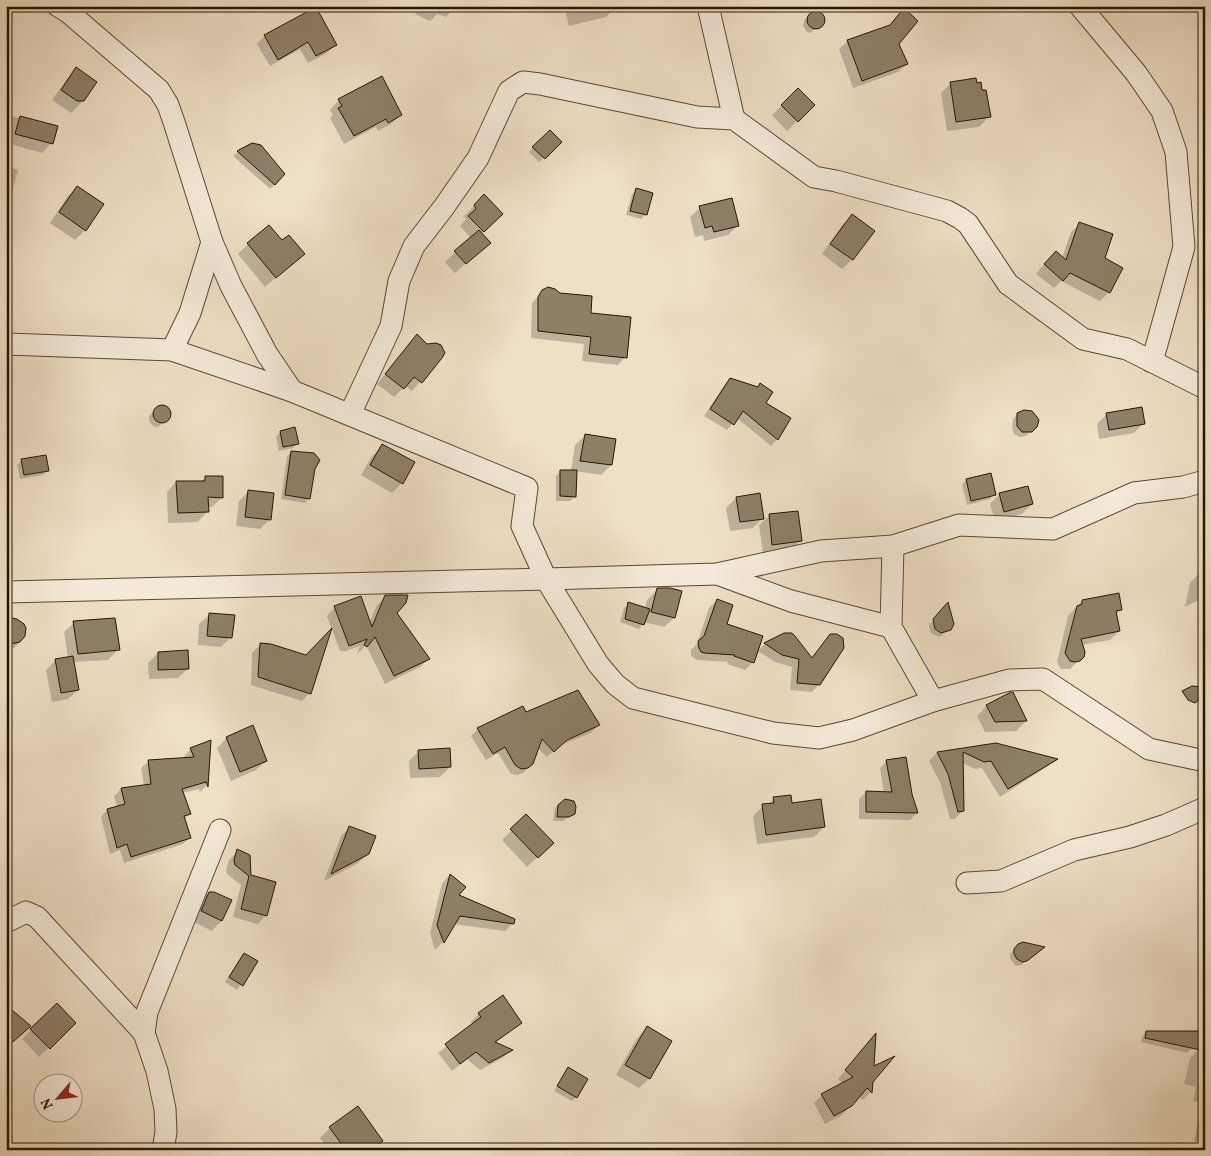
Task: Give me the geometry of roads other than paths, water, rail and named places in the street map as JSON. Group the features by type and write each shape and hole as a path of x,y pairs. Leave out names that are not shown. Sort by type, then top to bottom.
{"street":[{"path":"58,6 68,12 159,90 168,106 212,242 231,286 267,354 292,391"},
{"path":"708,6 734,118"},
{"path":"1080,6 1136,73 1162,112 1176,152 1184,248 1152,362"},
{"path":"350,414 391,326 399,281 414,246 478,158 509,91 523,82 697,118 734,118 814,177 836,180 938,209 960,218 968,224 1008,284 1083,338 1127,349 1205,388"},
{"path":"172,350 190,313 212,242"},
{"path":"6,344 172,350 292,391 527,488 522,526 546,579 598,664 615,684 633,698 773,732 820,738 853,730 933,701 1009,680 1043,679 1149,749 1205,761"},
{"path":"6,592 717,574 821,550 894,546 959,525 1053,529 1134,493 1183,487 1205,481"},
{"path":"894,546 892,627 933,701"},
{"path":"717,574 791,601 892,627"},
{"path":"967,883 1001,881 1074,850 1130,837 1166,825 1205,808"},
{"path":"144,1033 147,1012 220,830"},
{"path":"6,922 26,912 37,918 144,1033 157,1071 165,1109 166,1132 163,1150"}]}
